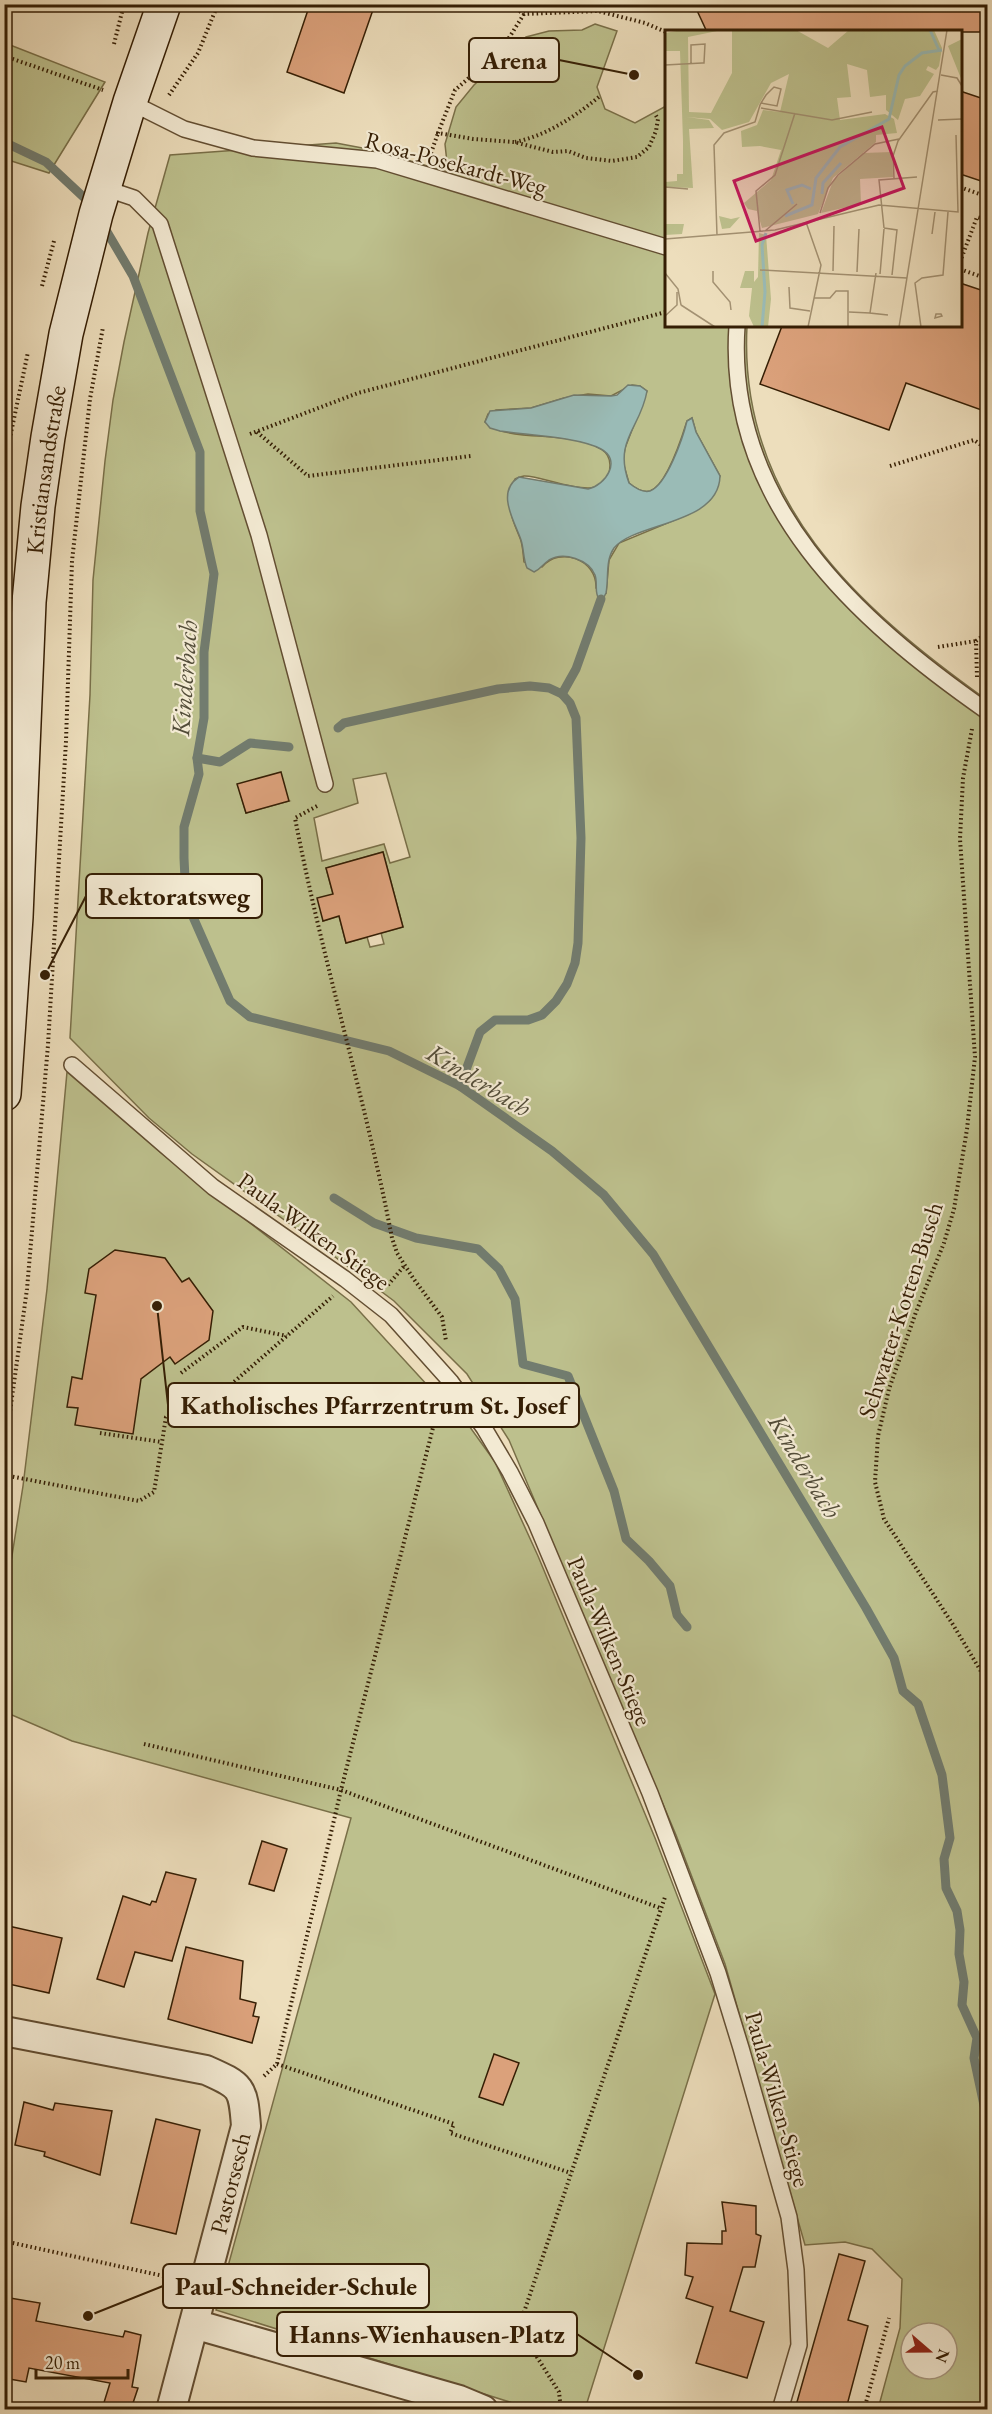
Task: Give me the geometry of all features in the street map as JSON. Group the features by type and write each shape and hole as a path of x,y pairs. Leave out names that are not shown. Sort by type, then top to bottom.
{"street":[{"name":"Kristiansandstraße","path":"4,1095 12,816 38,506 62,355 87,248 108,186 130,102 164,4"},
{"path":"4,2031 206,2070 233,2082 244,2096"},
{"name":"Pastorsesch","path":"171,2409 246,2126 244,2096"},
{"path":"194,2324 459,2400 483,2409"}],"lane":[{"name":"Rosa-Posekardt-Weg","path":"130,102 184,129 253,148 377,160 665,247"},
{"path":"108,186 134,198 160,224 259,535 325,784"},
{"path":"737,327 741,405 762,472 779,509 802,544 862,613 905,651 982,709"},
{"name":"Paula-Wilken-Stiege","path":"72,1065 213,1187 391,1314 447,1377 484,1428 510,1472 536,1523 650,1793 718,1973 789,2217 796,2270 799,2344 780,2409"}],"path":[{"path":"159,118 173,87 198,53 218,4"},
{"path":"508,4 524,14 598,11 645,23 665,33"},
{"path":"524,14 502,50 455,90 438,133 473,139 514,142 553,152 568,151 586,158 625,160 637,157 649,147 657,131 658,120 655,114"},
{"path":"4,56 130,102"},
{"path":"514,142 529,139 568,119 600,96"},
{"path":"962,188 987,197"},
{"path":"962,257 977,217 987,220"},
{"path":"962,270 987,279"},
{"path":"228,441 358,393 665,312"},
{"path":"4,1455 27,1289 48,1045 65,764 72,561 90,399 105,316"},
{"path":"257,432 308,476 471,456"},
{"path":"890,466 974,440 987,450"},
{"name":"Schwatter-Kotten-Busch","path":"987,632 976,641 982,709 963,778 960,839 975,1057 967,1129 954,1209 944,1243 916,1312 889,1389 878,1436 875,1482 884,1519 952,1623 987,1683"},
{"path":"244,2096 277,2064 341,1790 447,1377 446,1341 442,1317 397,1253 392,1238 295,818 318,805 325,784"},
{"path":"4,1475 139,1502 154,1492 166,1417 190,1395 213,1400 337,1292 345,1279"},
{"path":"181,1373 243,1327 288,1336"},
{"path":"100,1433 162,1442"},
{"path":"144,1744 341,1790 660,1908"},
{"path":"561,2409 559,2392 525,2338 522,2328 523,2315 660,1908 672,1882 675,1862"},
{"path":"277,2064 454,2124 450,2133 570,2173"},
{"path":"4,2241 204,2286"},
{"path":"864,2409 889,2318"}],"green space":[{"path":"627,5 661,5 653,10 644,11"},
{"path":"595,24 617,31 597,87 605,109 635,123 665,107 665,327 747,327 749,388 762,445 785,496 815,543 852,587 893,627 987,700 987,2409 878,2409 899,2332 899,2381 959,2381 959,2321 900,2321 902,2279 872,2249 845,2242 805,2245 725,1964 676,1835 509,1440 467,1374 394,1301 192,1154 149,1118 70,1038 90,695 93,580 105,461 124,342 148,233 170,155 336,143 373,150 448,172 445,144 456,107 474,85 526,37 549,31 582,30","holes":["632,385 640,386 647,391 625,448 623,462 629,483 641,491 650,491 656,487 673,460 687,421 692,418 696,432 720,476 710,500 689,514 619,543 609,560 606,593 596,588 591,570 576,559 558,557 542,567 524,562 522,544 509,502 511,487 515,479 524,476 575,487 599,486 607,478 609,460 601,449 578,440 501,431 485,422 488,414 496,410 531,408 564,398 588,394 611,396","386,773 410,857 390,863 384,844 322,861 314,818 358,803 353,779","238,785 289,801 246,813","383,852 403,927 381,933 384,944 370,947 367,937 346,943 339,916 323,921 333,894 326,868"]},
{"path":"5,43 105,82 49,173 5,159"},
{"path":"67,1072 161,1153 351,1302 429,1387 462,1416 495,1462 538,1556 655,1838 715,1994 585,2409 532,2409 216,2310 351,1818 72,1741 5,1712 5,1600 23,1486 47,1289"}],"water":[{"path":"628,385 640,386 647,391 644,404 626,445 624,456 629,483 644,491 650,491 656,487 673,460 687,421 692,418 696,432 720,476 716,492 706,504 674,521 625,539 614,548 608,564 606,593 599,599 595,575 582,561 562,556 549,560 534,572 527,568 521,540 511,516 508,491 519,477 588,489 595,487 609,472 611,465 607,454 601,449 580,442 500,431 490,428 485,422 490,411 531,408 574,395 617,395"}],"building":[{"path":"310,4 375,4 344,93 287,72"},
{"path":"694,4 987,4 980,32 962,32 962,30 706,30"},
{"path":"962,92 987,100 987,183 962,175"},
{"path":"962,284 987,292 987,412 906,383 889,430 760,384 782,327 962,327"},
{"path":"281,772 289,801 246,813 237,784"},
{"path":"383,852 403,927 346,943 339,916 323,921 317,898 333,894 326,868"},
{"path":"115,1250 165,1258 182,1282 189,1278 213,1311 209,1340 175,1364 170,1357 141,1379 133,1434 75,1425 78,1408 67,1407 72,1377 82,1379 96,1295 85,1293 89,1269"},
{"path":"262,1841 287,1849 274,1891 249,1884"},
{"path":"166,1872 196,1879 172,1961 135,1952 124,1987 97,1979 123,1896 150,1905 152,1901 156,1902"},
{"path":"4,1925 62,1938 49,1993 4,1983"},
{"path":"186,1947 243,1961 240,1999 256,2003 253,2016 259,2017 252,2043 168,2019"},
{"path":"494,2054 519,2063 503,2105 479,2097"},
{"path":"24,2102 53,2110 55,2103 112,2111 100,2175 44,2156 45,2152 15,2145"},
{"path":"156,2119 200,2130 176,2234 131,2223"},
{"path":"722,2202 756,2206 756,2234 761,2236 755,2267 743,2267 730,2311 764,2322 747,2378 696,2363 713,2307 686,2298 693,2277 685,2275 687,2243 722,2244 722,2231 726,2231"},
{"path":"839,2254 865,2261 848,2320 868,2326 846,2409 795,2409"},
{"path":"4,2297 40,2303 36,2321 123,2337 125,2331 141,2335 132,2387 138,2388 131,2409 102,2409 110,2383 29,2368 26,2382 4,2378"}],"waterway":[{"name":"Kinderbach","path":"4,142 46,162 92,205"},
{"name":"Kinderbach","path":"103,225 133,276 200,452 200,511 214,574 204,652 204,718 197,758 199,774 184,827 186,901 230,1001 250,1017 389,1051 460,1086 552,1151 604,1195 653,1254 866,1608 894,1658 903,1691 918,1704 942,1775 950,1838 944,1859 946,1888 957,1911 960,1930 959,1954 964,1982 962,2005 977,2038 974,2058 988,2124"},
{"path":"562,694 576,669 601,599"},
{"path":"338,728 344,723 498,689 530,686 549,688 562,694 570,703 576,718 581,838 578,943 575,963 567,984 556,1001 542,1015 528,1020 495,1020 480,1032 460,1086"},
{"path":"197,758 220,762 250,743 289,747"},
{"path":"334,1198 374,1223 416,1238 478,1249 499,1269 515,1299 523,1364 568,1376 614,1491 626,1539 670,1586 677,1615 687,1627"}],"place":[{"name":"Arena","path":"634,75"},
{"name":"Rektoratsweg","path":"45,975"},
{"name":"Katholisches Pfarrzentrum St. Josef","path":"157,1306"},
{"name":"Paul-Schneider-Schule","path":"88,2316"},
{"name":"Hanns-Wienhausen-Platz","path":"638,2375"}]}
